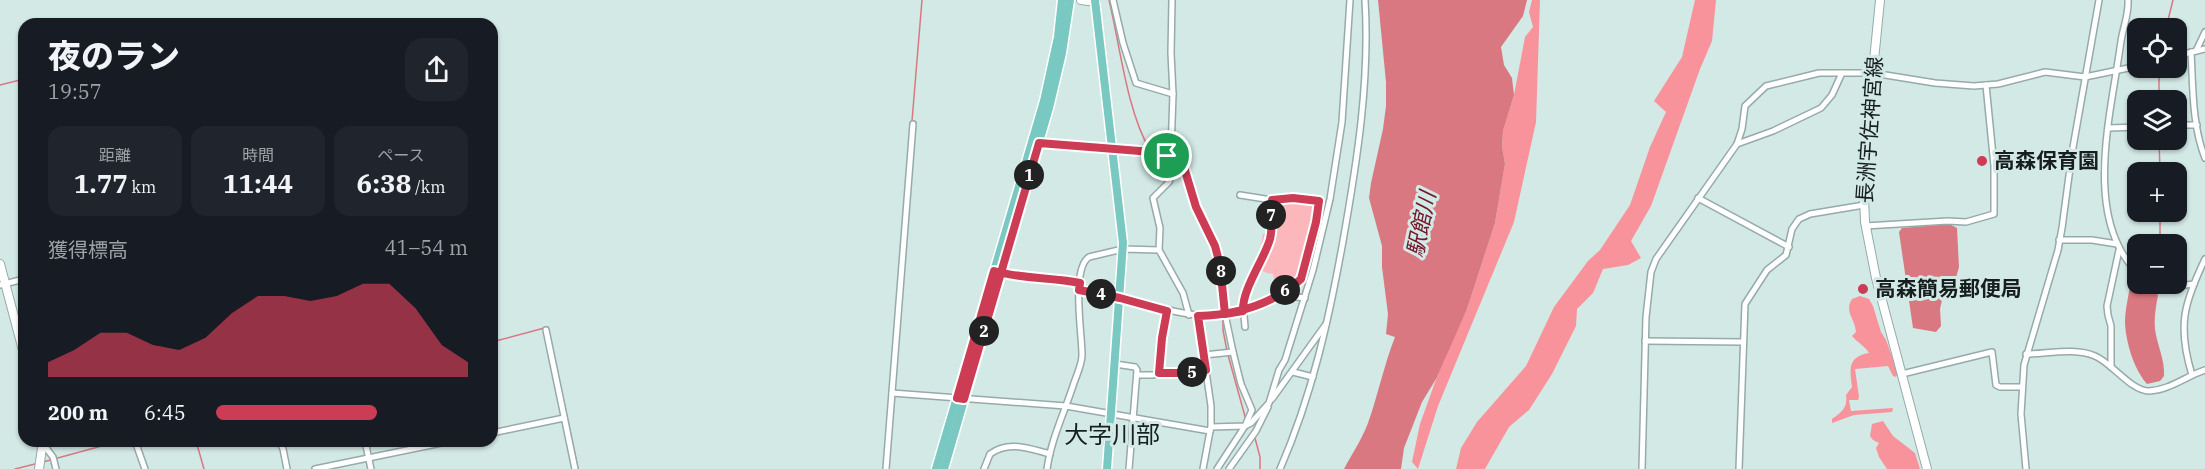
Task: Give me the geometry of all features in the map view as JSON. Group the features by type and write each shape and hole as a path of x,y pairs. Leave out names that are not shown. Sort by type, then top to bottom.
{"main road":[{"path":"998,272 1044,101 1058,37 1062,0"},
{"path":"944,469 961,398 1039,143 1058,72 1070,0"},
{"path":"1081,0 1096,1 1123,249 1107,469"},
{"name":"長洲宇佐神宮線","path":"1880,0 1863,171 1865,226 1876,278 1927,469"},
{"path":"0,264 3,284 18,334"},
{"path":"936,469 961,398"},
{"path":"39,469 42,447"}],"street":[{"path":"1113,0 1123,43 1136,82 1173,94"},
{"path":"1172,0 1173,94 1170,181 1153,198 1160,228 1159,250 1183,293 1189,315"},
{"path":"1229,469 1261,424 1279,370 1285,360 1319,250 1342,122 1350,0"},
{"path":"1280,469 1313,377 1329,320 1352,194 1366,60 1365,0"},
{"path":"2026,469 2021,425 2021,387 2026,354 2060,240 2099,0"},
{"path":"2127,259 2118,247 2108,212 2105,179 2109,128 2128,0"},
{"path":"2205,32 2193,52 2197,124 2205,158"},
{"path":"2187,53 2205,49"},
{"path":"1642,469 1646,305 1653,265 1737,144 1742,129 1745,106 1766,86 1819,73 1873,73 1935,83 1986,85 2018,80 2045,72 2085,77 2127,68"},
{"path":"1737,144 1766,134 1821,108 1832,95 1842,73"},
{"path":"1865,226 1970,222 1994,214 1994,166 1986,85"},
{"path":"886,469 914,124"},
{"path":"2187,124 2197,124"},
{"path":"2109,128 2127,127"},
{"path":"1039,143 1171,156 1176,154 1183,164 1196,207 1215,246 1221,272 1225,314 1239,379 1252,410 1245,426 1217,469"},
{"path":"998,272 1058,279 1167,311 1189,315 1243,311 1278,295 1302,278 1320,204 1315,200 1293,198 1272,200 1240,195"},
{"path":"1698,198 1789,247"},
{"path":"1245,327 1243,304 1270,238 1272,200"},
{"path":"1739,469 1745,304 1767,270 1784,258 1789,247 1792,229 1804,216 1864,205"},
{"path":"2060,240 2092,240 2118,247"},
{"path":"2111,367 2111,326 2107,306 2118,247"},
{"path":"1047,469 1081,360 1079,286 1082,266 1086,258 1123,249 1159,250"},
{"path":"2192,375 2188,361 2184,317 2186,304 2205,259"},
{"path":"3,284 18,280"},
{"path":"2187,285 2194,284"},
{"path":"1278,295 1305,298"},
{"path":"1159,373 1167,311"},
{"path":"1198,316 1212,420 1203,469"},
{"path":"892,393 1066,406 1210,429 1245,426 1251,423 1269,403 1329,320"},
{"path":"546,330 575,469"},
{"path":"1645,341 1743,342"},
{"path":"1204,355 1233,352"},
{"path":"1902,374 1992,352 1996,385 2021,387"},
{"path":"2026,354 2084,353 2094,355 2137,387 2150,391 2176,384 2205,370"},
{"path":"1115,364 1135,367 1138,375 1129,469"},
{"path":"1138,375 1206,370"},
{"path":"1293,372 1313,377"},
{"path":"498,432 564,418"},
{"path":"984,469 990,454 1009,446 1050,454"},
{"path":"46,447 53,457 56,469"},
{"path":"137,447 145,469"},
{"path":"282,447 287,469"},
{"path":"366,447 371,469"},
{"path":"315,469 422,447"}],"shaded area":[{"path":"1532,0 1540,0 1536,122 1514,222 1438,406 1418,469 1412,462 1420,424 1443,360 1467,309 1495,223 1505,164 1502,146 1503,131 1514,95 1525,37 1533,27 1529,12"},
{"path":"1695,0 1716,0 1712,41 1651,206 1631,241 1641,258 1628,265 1603,269 1593,293 1577,309 1576,326 1552,374 1529,410 1509,427 1485,469 1456,469 1461,448 1477,422 1526,366 1554,307 1588,261 1600,250 1630,205 1650,147 1666,112 1654,101 1682,57"},
{"path":"1293,199 1318,203 1299,279 1281,291 1275,283 1273,274 1257,269 1263,234 1268,232 1275,201"},
{"path":"1860,296 1869,299 1873,306 1898,373 1896,377 1893,376 1888,366 1855,369 1859,397 1858,400 1849,400 1851,411 1893,408 1892,412 1854,415 1832,423 1832,419 1845,406 1846,395 1852,387 1853,361 1869,353 1852,336 1856,332 1849,308 1852,299"},
{"path":"1883,421 1893,436 1915,453 1920,469 1887,469 1876,448 1879,443 1870,436 1872,424"}],"water":[{"name":"駅館川","path":"1378,0 1527,0 1523,16 1501,47 1504,65 1512,78 1514,95 1503,131 1502,146 1505,164 1495,223 1467,309 1436,379 1422,402 1404,448 1401,469 1344,469 1368,423 1395,337 1386,334 1388,314 1382,267 1382,246 1369,198 1386,106 1386,82"},
{"path":"1949,224 1957,228 1959,267 1954,285 1942,300 1941,326 1936,332 1913,328 1899,232 1902,228"},
{"path":"2129,294 2158,295 2155,329 2164,376 2160,381 2147,384 2142,378 2129,347 2125,323"}],"waterway":[{"path":"912,121 922,0"},
{"path":"1109,0 1135,117 1150,150"},
{"path":"2168,18 2173,0"},
{"path":"2159,78 2159,90"},
{"path":"0,85 18,80"},
{"path":"2159,150 2160,162"},
{"path":"1179,163 1184,175"},
{"path":"2160,222 2160,234"},
{"path":"1223,320 1227,351"},
{"path":"498,340 548,327 578,469"},
{"path":"1228,355 1246,420"},
{"path":"1255,438 1260,457 1260,469"},
{"path":"43,462 98,447"},
{"path":"198,447 204,469"},
{"path":"15,469 35,464"}],"place":[{"name":"高森保育園","path":"1982,161"},
{"name":"高森簡易郵便局","path":"1863,289"}],"district":[{"name":"大字川部","path":"1112,435"}],"route":[{"path":"1167,156 1140,151 1039,143 1001,273 964,399 957,398 994,271 1001,273 1080,283 1079,290 1167,311 1159,373 1168,374 1206,370 1198,316 1230,314 1249,310 1278,295 1301,279 1319,201 1293,198 1272,200 1269,242 1254,274 1243,304 1243,311 1225,314 1220,265 1215,246 1196,207 1180,158 1176,154 1167,156"}]}
